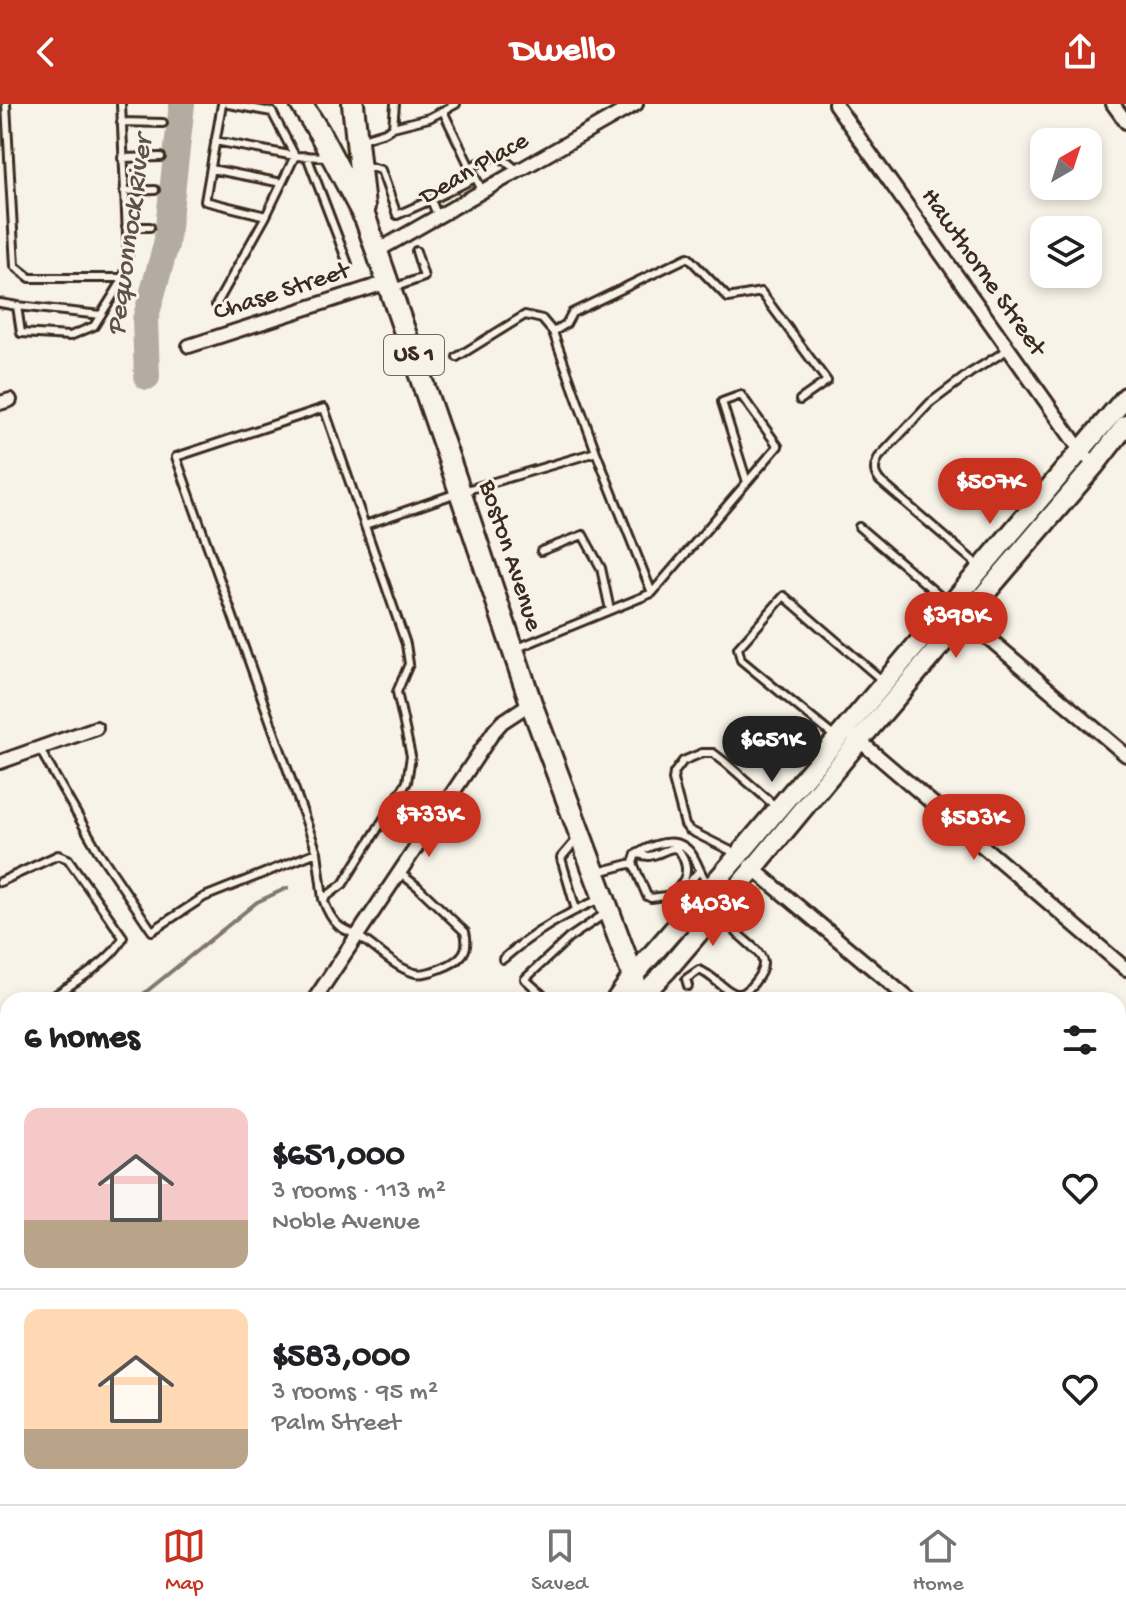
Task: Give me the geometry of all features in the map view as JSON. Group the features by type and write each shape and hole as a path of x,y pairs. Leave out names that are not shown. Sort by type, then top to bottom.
{"main road":[{"name":"US 1","path":"301,104 319,132"},
{"path":"309,104 319,132"},
{"name":"US 1","path":"353,104 366,220"},
{"name":"Boston Avenue","path":"319,132 366,220 512,650 639,992"},
{"path":"622,992 682,901 711,887 778,809 892,689 965,618 1095,465 1122,423 1126,397"},
{"path":"892,689 950,605 1081,451 1122,423"},
{"path":"648,992 754,868 847,736"}],"street":[{"name":"Hawthorne Street","path":"835,104 1081,451 1095,465"},
{"path":"1113,104 1126,122"},
{"name":"Dean Place","path":"377,251 627,106"},
{"name":"Chase Street","path":"189,346 389,285"},
{"path":"950,605 1126,755"},
{"path":"319,992 494,731 531,703"},
{"path":"0,762 96,728"},
{"path":"847,736 1126,969"},
{"path":"739,855 901,992"}],"lane":[{"path":"6,104 15,266 30,278 124,278"},
{"path":"17,306 21,333 70,336 94,326 124,278 128,257 121,104"},
{"path":"222,104 205,201 266,216"},
{"path":"228,104 272,112 295,156"},
{"path":"393,127 395,104"},
{"path":"357,140 429,118 456,104"},
{"path":"443,111 483,192"},
{"path":"121,122 163,123"},
{"path":"215,141 295,156 332,157"},
{"path":"216,305 266,216 295,156"},
{"path":"307,156 348,264"},
{"path":"470,167 494,156 505,160 518,171"},
{"path":"122,158 161,157"},
{"path":"359,164 381,170 397,215 475,178"},
{"path":"211,169 282,183"},
{"path":"124,191 155,190"},
{"path":"431,200 438,217"},
{"path":"126,227 150,227"},
{"path":"389,285 424,277 416,251"},
{"path":"553,332 566,324 572,313 688,257 728,298 761,292 827,381 800,400"},
{"path":"0,303 101,315"},
{"path":"457,357 525,315 542,319 553,332 652,593"},
{"path":"982,568 880,481 874,474 874,467 879,457 930,403 1009,349"},
{"path":"512,650 652,593 778,446 741,395 722,402 747,482"},
{"path":"323,899 343,884 401,793 407,782 411,756 397,692 409,664 406,644 324,408 176,457 317,852 323,899 326,909 339,925 416,974 449,965 462,955 467,941 465,932 399,872"},
{"path":"365,525 460,492 596,452"},
{"path":"859,527 950,605"},
{"path":"541,551 583,535 601,568 610,610"},
{"path":"847,736 741,660 738,648 784,596 892,689"},
{"path":"39,748 98,851 152,931 204,897 317,852"},
{"path":"739,855 689,830 681,815 673,780 677,767 702,753 713,753 778,809"},
{"path":"576,910 561,858 580,835"},
{"path":"682,901 669,895 656,898 647,896 633,863 636,854 652,847 678,843 685,846 711,887"},
{"path":"636,854 648,856 667,849 678,850 686,867 684,881 679,887 682,901"},
{"path":"0,882 58,855 68,859 123,937 119,947 60,992"},
{"path":"594,873 633,863"},
{"path":"682,901 699,871"},
{"path":"503,959 552,921 576,910 606,904"},
{"path":"539,992 525,979 606,904"},
{"path":"746,992 762,973 764,964 762,957 737,933 752,917"},
{"path":"688,986 686,979 699,970 732,992"}],"waterway":[{"name":"Pequonnock River","path":"147,377 145,320 166,245 182,104"},
{"name":"Pequonnock River","path":"146,992 257,902 287,888"}]}
